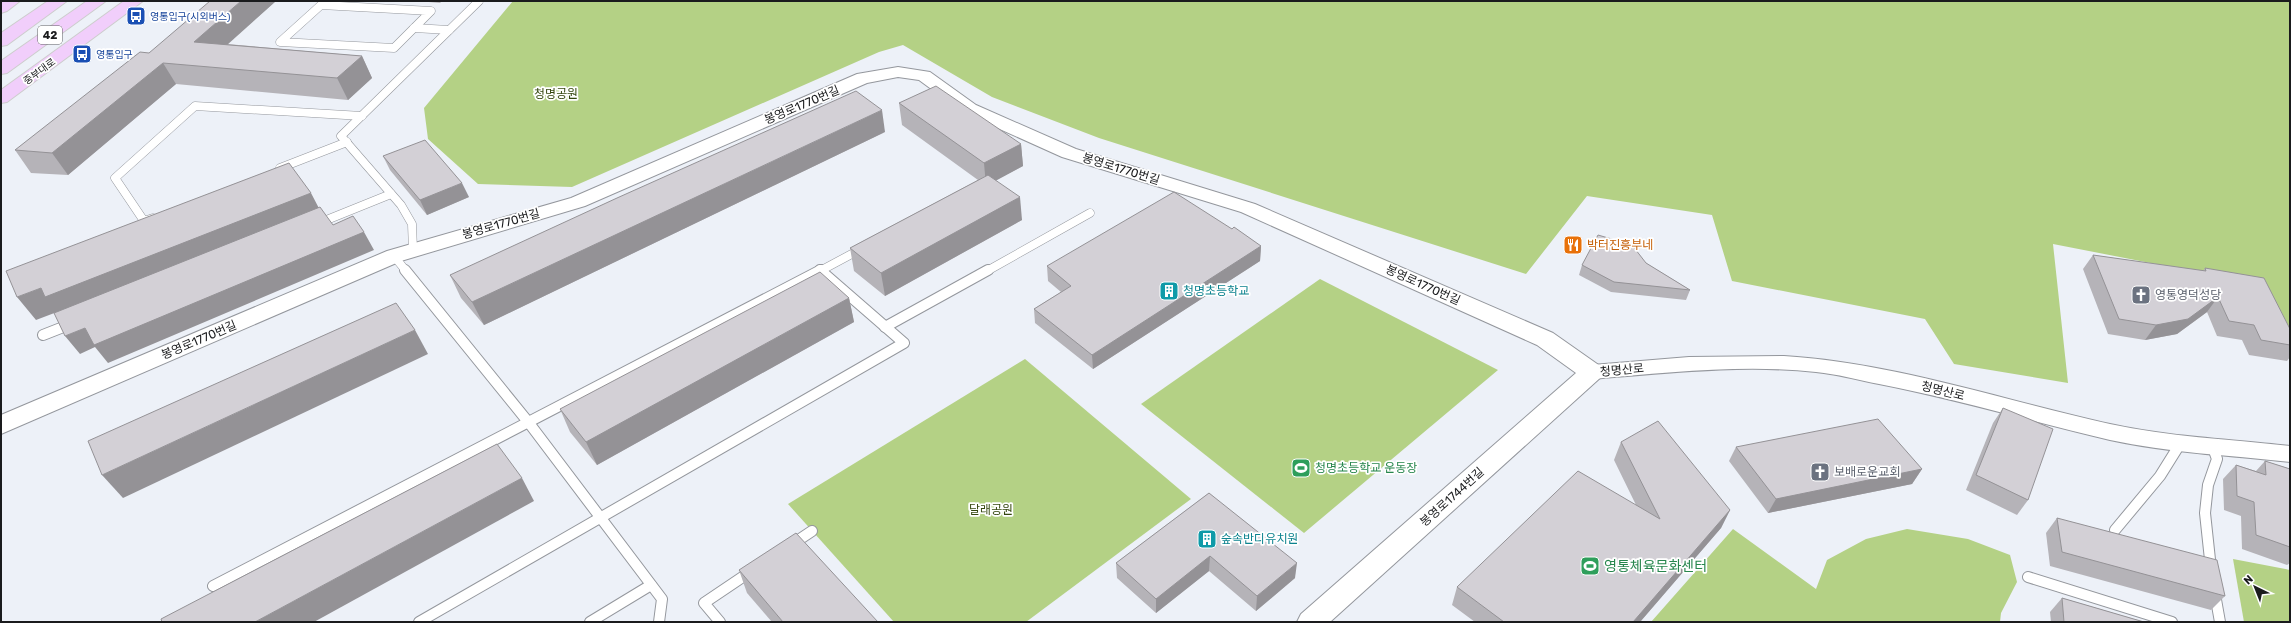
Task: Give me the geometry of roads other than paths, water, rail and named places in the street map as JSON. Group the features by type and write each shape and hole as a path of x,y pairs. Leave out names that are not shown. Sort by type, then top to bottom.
{"main road":[{"path":"1,8 12,1"},
{"name":"42","path":"1,41 59,1"},
{"name":"42","path":"1,69 98,1"},
{"name":"중부대로","path":"1,98 135,1"},
{"path":"1,102 29,79"}],"street":[{"name":"봉영로1770번길","path":"1,425 394,256 578,202 863,78 898,72 924,76 970,109 1069,153 1255,211 1545,339 1592,372"},
{"name":"청명산로","path":"1592,372 1688,364 1784,363 1817,365 1931,387 2082,426 2180,444 2212,445 2290,454"},
{"name":"봉영로1744번길","path":"1311,622 1592,372"}],"lane":[{"path":"413,250 412,224 401,205 341,136 479,1"},
{"path":"414,28 431,11 321,6 280,42 394,48 414,28 449,30"},
{"path":"158,216 144,221 115,178 195,106 362,116"},
{"path":"274,170 347,142"},
{"path":"310,227 392,194"},
{"path":"885,327 1090,213"},
{"path":"213,586 529,423 868,245"},
{"path":"394,256 529,423 662,599 659,622"},
{"path":"419,622 904,343 820,270"},
{"path":"43,335 80,320"},
{"path":"2115,530 2160,476 2180,444"},
{"path":"2212,445 2217,459 2208,485 2204,514 2207,550 2220,622"},
{"path":"780,552 812,531"},
{"path":"720,622 704,603 761,565"},
{"path":"2028,577 2172,622"},
{"path":"590,622 651,585"}],"place":[{"name":"영통입구(시외버스)","path":"136,16"},
{"name":"영통입구","path":"82,54"},
{"name":"박터진흥부네","path":"1573,245"},
{"name":"청명초등학교","path":"1169,291"},
{"name":"영통영덕성당","path":"2141,295"},
{"name":"청명초등학교 운동장","path":"1301,468"},
{"name":"보배로운교회","path":"1820,472"},
{"name":"숲속반디유치원","path":"1207,539"},
{"name":"영통체육문화센터","path":"1590,566"}],"park label":[{"name":"청명공원","path":"556,94"},
{"name":"달래공원","path":"991,510"}]}
